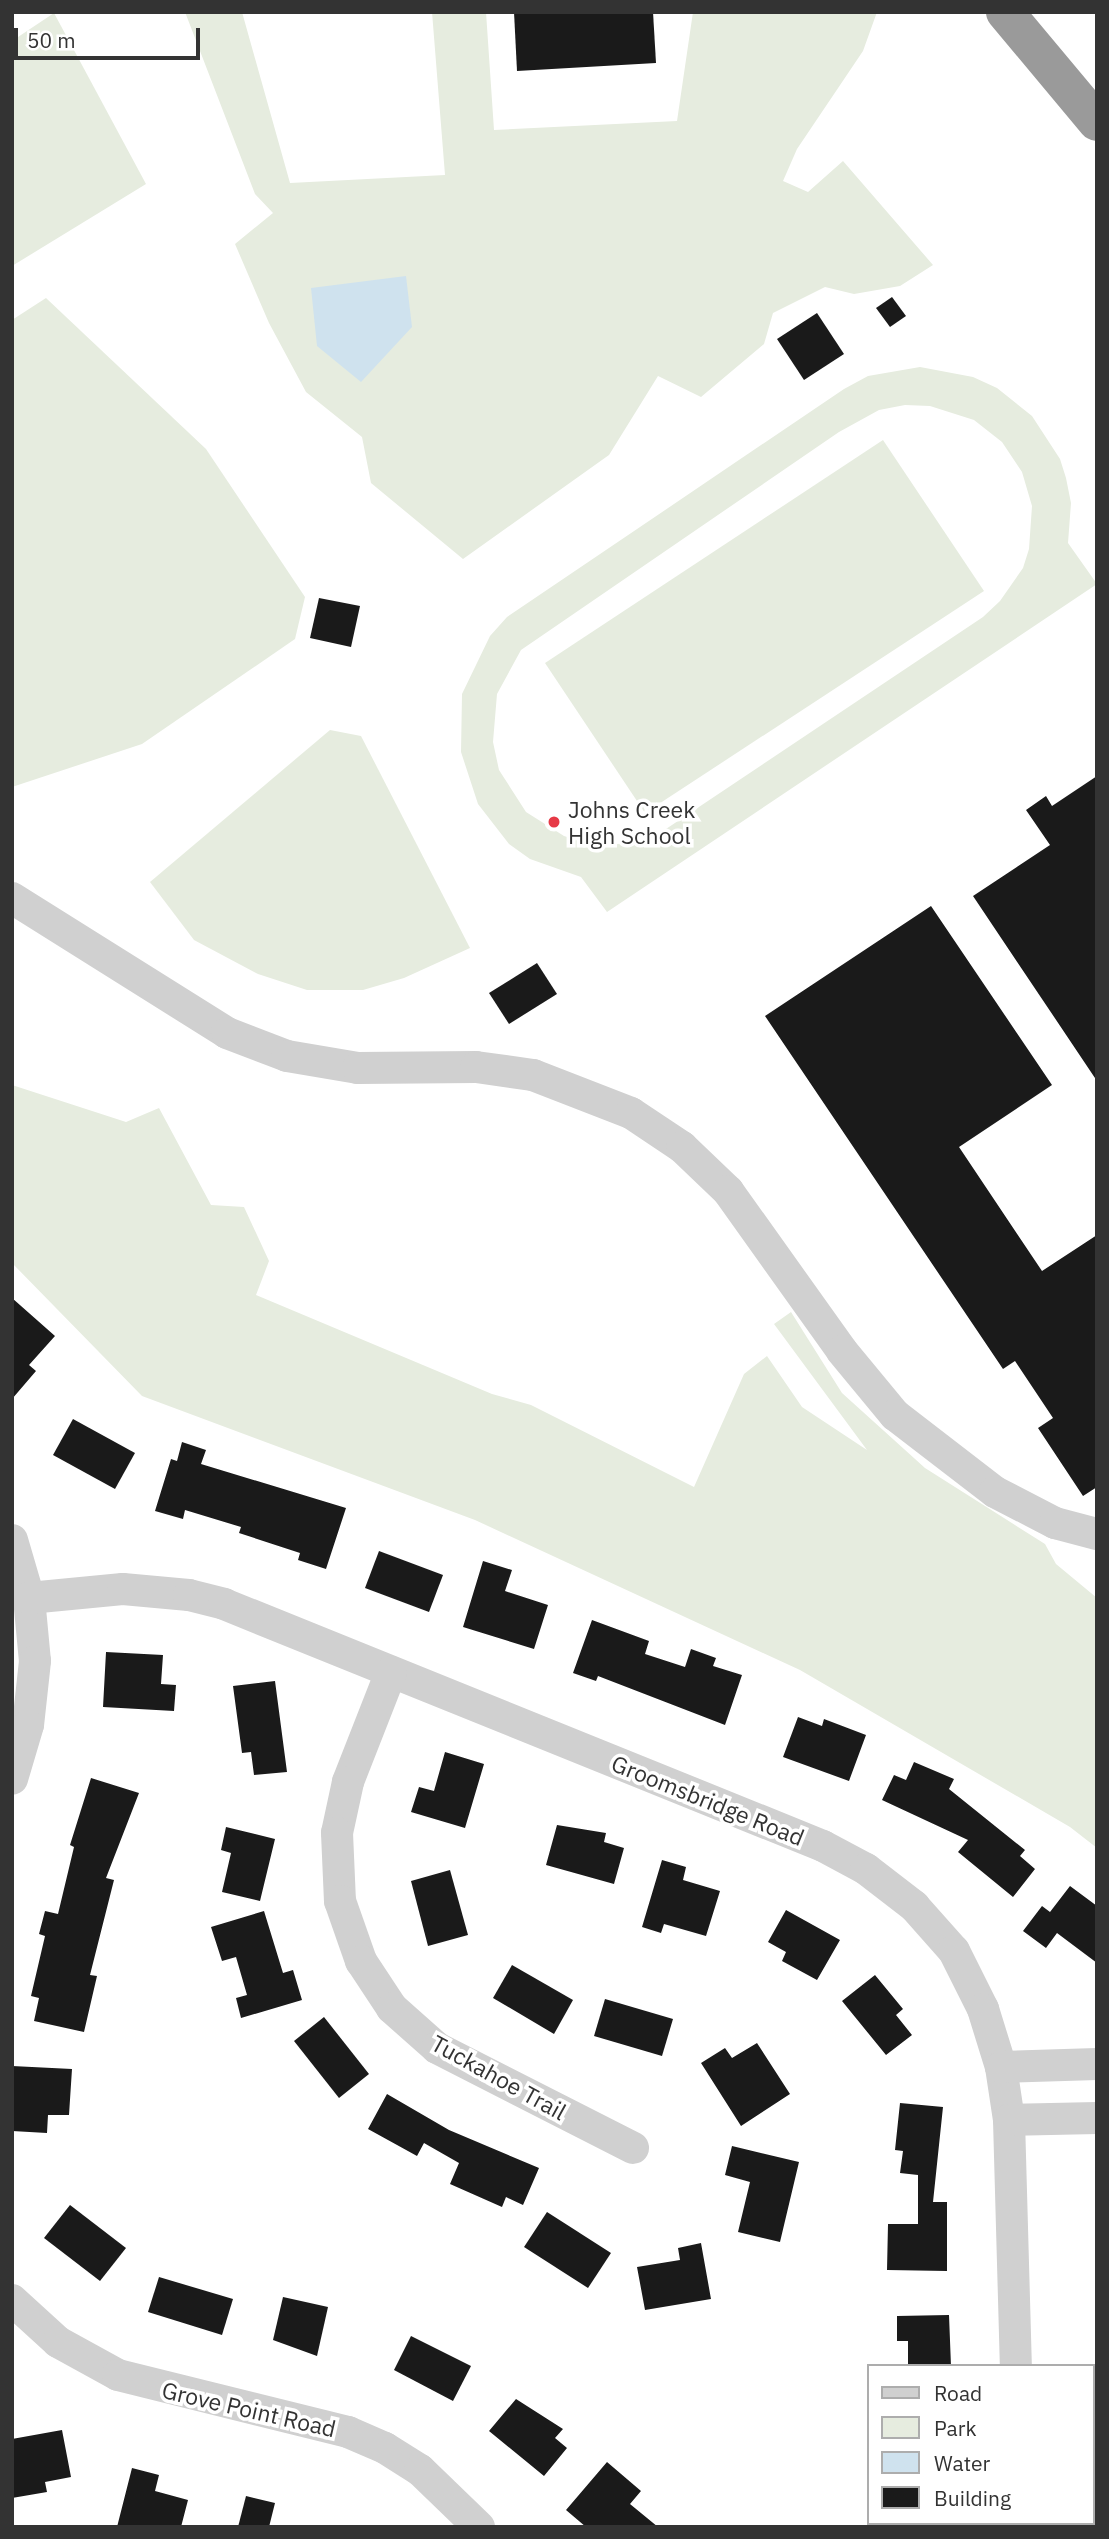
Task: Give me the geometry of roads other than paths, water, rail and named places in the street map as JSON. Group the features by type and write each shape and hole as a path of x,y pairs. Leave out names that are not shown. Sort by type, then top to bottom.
{"highway":[{"path":"1005,12 1097,122"}],"street":[{"path":"12,898 227,1033 287,1056 358,1068 476,1067 533,1075 631,1113 682,1147 728,1191 842,1351 895,1415 996,1492 1055,1522 1097,1534"},
{"path":"12,1539 29,1598 35,1661 28,1725 12,1779"},
{"name":"Groomsbridge Road","path":"29,1598 123,1589 189,1595 391,1672 822,1846 866,1869 914,1906 954,1951 983,2009 1001,2067 1009,2120 1016,2364"},
{"name":"Tuckahoe Trail","path":"391,1672 348,1782 337,1833 340,1901 361,1961 392,2008 437,2048 633,2148"},
{"path":"1001,2067 1097,2064"},
{"path":"1009,2120 1097,2118"},
{"name":"Grove Point Road","path":"12,2300 58,2342 118,2375 348,2432 385,2448 420,2470 478,2527"}],"water":[{"path":"406,276 412,327 361,382 317,346 311,288"}],"place":[{"name":"Johns Creek High School","path":"554,822"}]}
